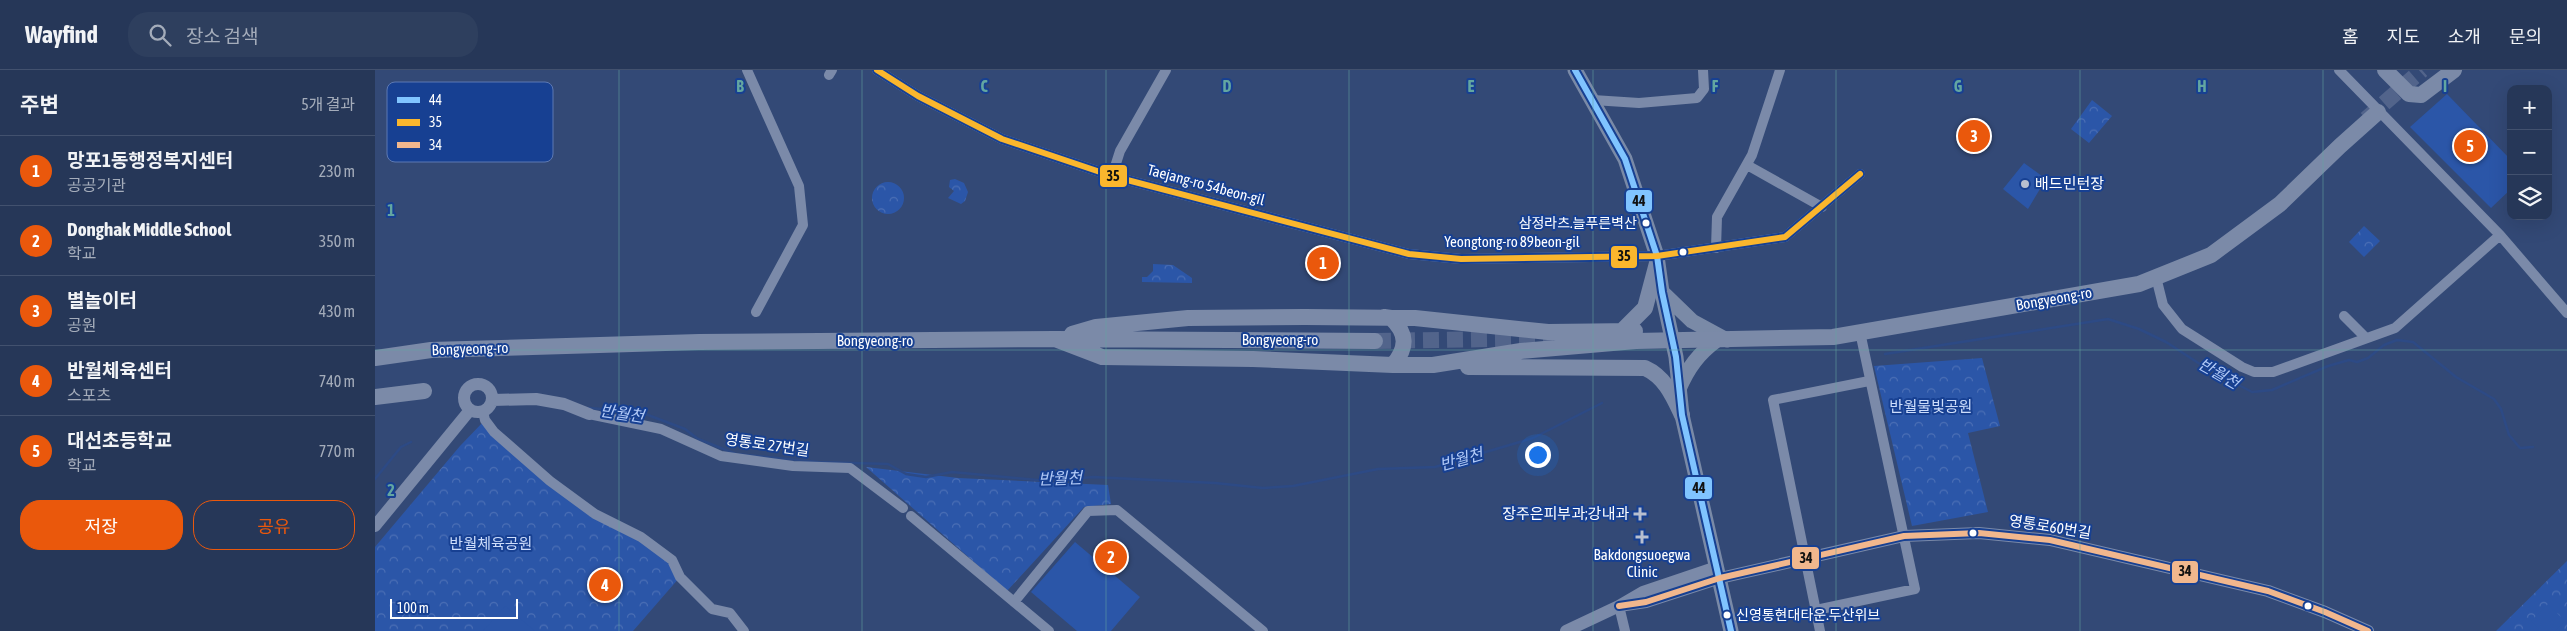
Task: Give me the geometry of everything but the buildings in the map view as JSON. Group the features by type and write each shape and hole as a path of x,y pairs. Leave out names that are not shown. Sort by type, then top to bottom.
{"highway":[{"path":"2385,70 2409,94 2421,95 2454,70"},
{"name":"Bongyeong-ro","path":"1433,365 1521,350 1636,341 1833,337 2139,284 2211,255 2272,210 2378,112"},
{"path":"1621,332 1645,308 1657,259"},
{"path":"1376,317 1391,318 1402,330 1405,346 1393,365"},
{"path":"1055,339 1096,327 1188,318 1376,317 1415,318 1548,332 1648,330 1673,341"},
{"name":"Bongyeong-ro","path":"375,358 431,350 689,342 1055,339 1375,341"},
{"path":"1055,339 1102,358 1253,359 1480,367 1622,366 1645,368 1654,372 1667,385 1683,415"},
{"path":"375,397 424,391"}],"main road":[{"path":"1575,70 1625,159 1657,259 1673,341 1683,415 1731,631"},
{"path":"1662,292 1692,321 1722,340 1702,351 1689,366 1679,389"}],"street":[{"path":"747,70 799,186 803,225 755,312"},
{"name":"Taejang-ro 54beon-gil","path":"877,70 918,96 1002,139 1112,176 1311,228"},
{"path":"1112,176 1120,151 1166,70"},
{"path":"1593,100 1639,103 1697,98 1704,89 1703,70"},
{"path":"1716,248 1717,217 1747,165 1768,110 1780,70"},
{"path":"2339,70 2500,235 2567,313"},
{"path":"1747,165 1822,207"},
{"name":"Yeongtong-ro 89beon-gil","path":"1311,228 1409,254 1461,259 1657,259 1785,237 1860,174"},
{"path":"2156,277 2163,305 2182,329 2242,367 2255,372 2273,372 2395,328 2500,235"},
{"path":"2345,316 2366,338"},
{"path":"1816,610 1915,589 1860,332"},
{"path":"1820,631 1773,400 1869,381"},
{"path":"474,384 487,387 492,393 493,400 490,408 483,412 470,410 464,403 466,390 474,384"},
{"path":"493,400 537,399 564,404 589,414"},
{"path":"375,526 470,410"},
{"path":"483,412 485,420 494,432 550,481 595,514 641,537 672,560 680,577 712,609 730,613 744,631"},
{"name":"영통로 27번길","path":"589,414 661,428 721,456 793,466 850,468 903,508"},
{"path":"1013,602 1088,511 1117,510 1263,631"},
{"path":"1688,576 1702,566 1707,559 1705,513"},
{"path":"911,516 1049,631"},
{"name":"영통로60번길","path":"1718,573 1805,558 1904,536 1979,533 2050,540 2268,591 2325,612 2368,631"},
{"path":"1566,631 1619,606 1643,592 1688,576 1718,573"},
{"path":"1619,606 1646,602 1718,573"},
{"path":"1619,606 1625,631"}],"green space":[{"path":"2447,94 2507,156 2507,193 2491,208 2410,127"},
{"path":"2092,100 2112,116 2089,143 2071,129"},
{"path":"1977,119 1989,129 1972,155 1959,142"},
{"name":"배드민턴장","path":"2024,163 2046,179 2028,209 2003,189"},
{"path":"955,179 964,183 968,192 965,201 961,204 948,198 954,191 949,187 950,180"},
{"path":"888,182 894,183 899,187 903,192 903,204 899,209 894,213 888,214 882,213 877,209 873,204 872,198 873,192 877,187 882,183"},
{"path":"2364,226 2380,241 2364,257 2349,242"},
{"path":"1153,264 1173,265 1192,278 1192,283 1142,282 1142,277 1147,277 1153,271"},
{"name":"반월물빛공원","path":"1982,358 2000,426 1968,433 1988,512 1912,526 1874,366"},
{"name":"반월체육공원","path":"485,420 550,481 672,560 680,577 633,631 375,631 375,547 460,446"},
{"path":"866,467 958,478 1108,485 1111,504 1084,507 1007,591"},
{"path":"1075,542 1140,597 1111,631 1077,631 1031,592"},
{"path":"2567,561 2567,631 2496,631"},
{"path":"2548,604 2565,621 2555,631 2541,631 2531,621"},
{"path":"505,606 535,631 483,631"}],"waterway":[{"name":"반월천","path":"1885,354 2108,319 2139,329 2166,342 2206,368 2252,392 2272,390 2328,366 2349,360 2357,362 2368,358 2384,345 2397,340 2413,342 2456,377 2494,399 2501,409 2509,435 2520,448 2533,447"},
{"name":"반월천","path":"589,408 640,412 685,429 698,439 736,454 818,462 888,464 906,474 926,477 952,472 1048,481 1093,477 1215,483 1263,488 1293,486 1378,469 1435,467 1533,438 1602,403"},
{"name":"반월천","path":"375,479 401,447 411,442"}],"tunnel":[{"path":"2366,119 2422,70"},
{"path":"1375,341 1553,338"}],"transit line":[{"name":"35","path":"877,70 918,96 1002,139 1112,176 1409,254 1461,259 1657,256 1785,237 1860,174"},
{"name":"44","path":"1575,70 1625,159 1657,256 1662,292 1676,357 1682,415 1731,631"},
{"name":"34","path":"1619,606 1646,602 1720,578 1904,536 1979,533 2050,540 2268,591 2325,612 2368,631"}],"place":[{"name":"별놀이터","path":"1974,136"},
{"name":"대선초등학교","path":"2470,146"},
{"name":"배드민턴장","path":"2025,184"},
{"name":"삼정라츠.늘푸른벽산","path":"1646,223"},
{"name":"망포1동행정복지센터","path":"1323,263"},
{"name":"장주은피부과;강내과","path":"1640,514"},
{"name":"Bakdongsuoegwa Clinic","path":"1642,537"},
{"name":"Donghak Middle School","path":"1111,557"},
{"name":"반월체육센터","path":"605,585"},
{"name":"신영통현대타운.두산위브","path":"1727,615"}]}
